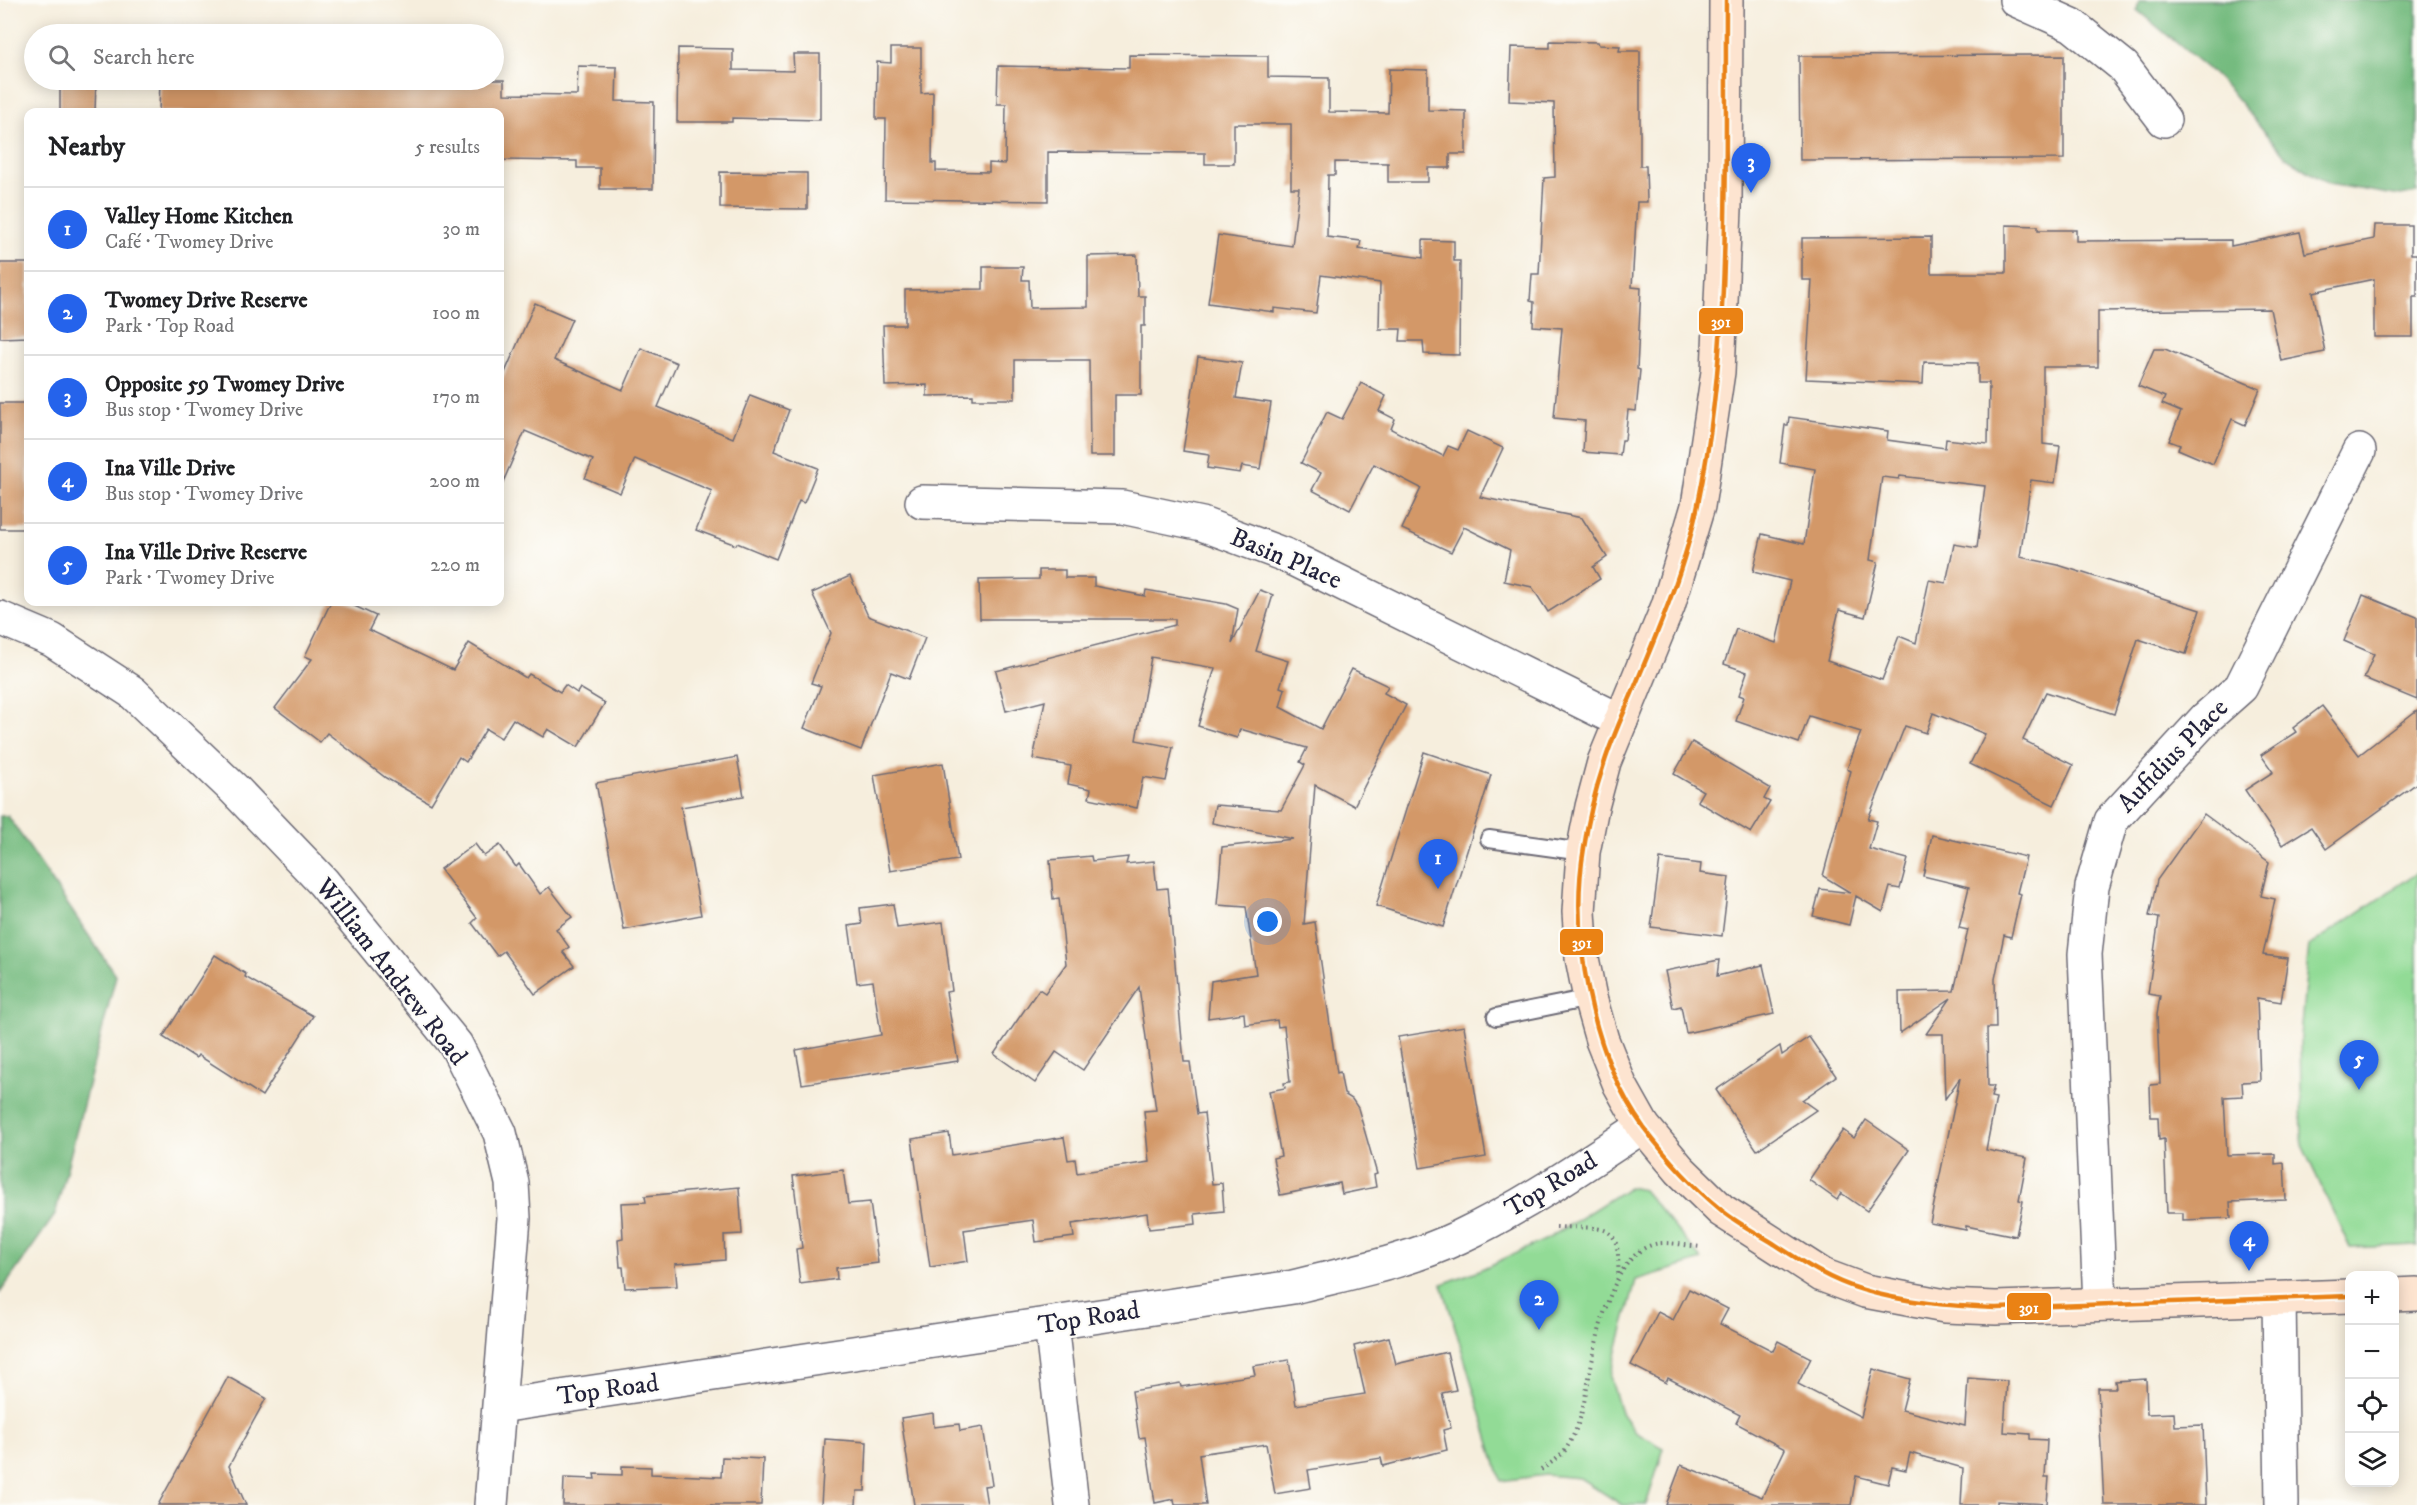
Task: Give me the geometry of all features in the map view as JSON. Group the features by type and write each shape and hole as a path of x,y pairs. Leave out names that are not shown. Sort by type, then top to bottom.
{"street":[{"path":"1726,0 1725,209 1718,372 1700,494 1668,606 1604,762 1583,852 1579,912 1582,958 1602,1040 1620,1085 1643,1126 1680,1170 1721,1210 1822,1275 1865,1291 1945,1306 1996,1308 2345,1296"},
{"path":"2016,0 2072,25 2123,66 2164,120"},
{"name":"Aufidius Place","path":"2100,1304 2085,954 2091,887 2111,821 2206,718 2241,687 2359,451"},
{"name":"Basin Place","path":"922,502 1122,507 1202,524 1285,555 1621,721"},
{"name":"William Andrew Road","path":"0,618 52,640 132,692 235,790 322,882 456,1045 500,1133 512,1183 514,1218 491,1505"},
{"name":"Top Road","path":"500,1406 1293,1287 1383,1265 1457,1238 1537,1196 1643,1126"},
{"path":"2399,1295 2417,1294"},
{"path":"2279,1299 2282,1505"},
{"path":"1051,1324 1056,1351 1072,1505"}],"lane":[{"path":"1489,839 1583,852"},
{"path":"1496,1017 1590,998"}],"path":[{"path":"1556,1227 1602,1228 1614,1236 1619,1250 1618,1277"},
{"path":"1541,1470 1564,1451 1581,1418 1607,1305 1618,1277 1639,1251 1656,1244 1701,1246"}],"green space":[{"path":"2139,0 2417,0 2417,193 2401,196 2328,184 2286,157 2233,94 2208,69 2137,10"},
{"path":"0,816 8,816 116,976 55,1215 0,1293"},
{"path":"2417,873 2417,1245 2350,1248 2302,1145 2300,1035 2309,946"},
{"path":"1629,1187 1643,1190 1702,1260 1636,1280 1610,1376 1621,1413 1635,1432 1664,1448 1646,1505 1622,1505 1580,1478 1545,1475 1501,1481 1442,1284 1477,1271 1549,1238"}],"building":[{"path":"1550,41 1598,42 1599,45 1620,46 1619,51 1640,51 1640,166 1646,166 1647,202 1637,202 1632,287 1641,288 1637,369 1640,370 1636,411 1628,410 1625,440 1622,440 1620,455 1583,452 1585,421 1554,418 1562,328 1533,326 1534,302 1530,301 1532,274 1539,274 1544,178 1555,177 1554,103 1509,101 1511,47 1550,48"},
{"path":"678,48 733,49 733,70 794,71 793,54 820,54 820,120 732,118 732,122 677,122"},
{"path":"891,48 921,48 921,93 933,92 932,163 936,163 936,171 989,172 989,163 1005,164 1006,104 997,104 998,66 1129,68 1129,55 1268,56 1268,77 1329,78 1329,112 1388,113 1389,69 1428,70 1428,110 1466,111 1466,154 1450,154 1450,168 1428,168 1428,182 1388,182 1388,163 1335,162 1335,175 1328,175 1327,237 1361,241 1359,249 1423,258 1423,240 1454,241 1454,261 1460,261 1459,355 1424,354 1423,341 1400,341 1401,329 1379,329 1380,283 1321,275 1316,313 1274,308 1274,312 1208,303 1218,235 1292,246 1299,188 1291,188 1291,124 1234,124 1234,164 1205,164 1205,153 1048,152 1048,201 885,199 886,119 876,119 877,62 891,63"},
{"path":"2064,55 2064,159 1800,160 1799,56"},
{"path":"578,66 617,67 616,101 654,102 653,189 600,189 600,168 577,168 577,161 504,160 504,108 159,108 160,90 504,90 504,94 577,95"},
{"path":"60,90 96,90 95,108 60,108"},
{"path":"720,172 807,173 807,209 720,208"},
{"path":"2006,225 2038,226 2038,230 2076,230 2076,241 2231,240 2231,246 2300,232 2305,253 2374,239 2375,225 2411,225 2411,254 2417,254 2417,297 2413,297 2413,337 2374,337 2374,279 2313,292 2325,352 2281,361 2270,309 2098,311 2098,367 2043,367 2043,444 2060,446 2055,483 2031,480 2020,557 2058,565 2200,610 2186,654 2138,639 2114,714 2046,692 2023,740 2073,765 2054,805 1970,764 1985,734 1933,713 1926,733 1905,726 1868,819 1877,821 1869,849 1908,859 1900,889 1890,887 1883,912 1856,896 1849,925 1813,916 1820,889 1851,893 1823,876 1851,771 1847,769 1861,732 1809,716 1799,743 1736,721 1744,697 1739,695 1747,672 1724,664 1736,629 1776,643 1790,581 1753,572 1762,534 1804,544 1815,469 1780,463 1785,425 1788,425 1789,417 1888,431 1887,440 1945,448 1946,439 1988,444 1989,383 1978,383 1978,363 1924,362 1923,384 1806,379 1812,280 1802,280 1802,238 1931,237 1931,273 2006,273","holes":["1900,476 1985,486 1977,548 1954,544 1946,583 1929,580 1916,643 1899,636 1882,680 1827,661 1839,610 1865,617 1878,562 1870,560 1882,477 1899,479"]},
{"path":"1137,255 1138,296 1145,296 1145,326 1141,326 1141,395 1115,395 1115,456 1090,456 1089,360 1015,360 1015,399 973,399 973,395 927,396 927,385 885,386 883,325 905,325 905,290 983,289 983,267 1023,267 1022,280 1029,280 1030,308 1088,307 1088,256"},
{"path":"0,263 24,263 24,337 0,338"},
{"path":"535,303 572,319 554,360 623,390 641,348 677,363 658,407 733,438 750,395 789,410 774,451 818,468 804,503 799,501 776,559 696,530 712,491 635,459 620,493 585,478 593,460 525,431 504,480 504,375"},
{"path":"2154,349 2165,349 2260,389 2245,425 2232,419 2213,464 2178,449 2180,445 2169,441 2181,412 2162,404 2165,397 2138,386"},
{"path":"1198,357 1242,363 1236,398 1271,403 1260,469 1242,466 1240,473 1207,468 1209,455 1183,451"},
{"path":"1361,383 1386,396 1379,411 1395,419 1391,429 1443,456 1448,446 1458,450 1467,431 1503,448 1480,497 1582,518 1607,557 1593,567 1600,579 1548,612 1532,587 1504,581 1510,550 1464,527 1451,552 1402,529 1421,488 1374,464 1350,510 1312,490 1321,473 1301,463 1327,412 1342,419"},
{"path":"0,403 24,403 24,529 0,529"},
{"path":"1039,570 1065,570 1065,578 1094,578 1094,586 1145,596 1146,590 1226,604 1238,609 1232,644 1260,590 1273,595 1256,651 1288,661 1280,687 1285,689 1280,707 1321,729 1352,669 1388,686 1384,693 1406,705 1354,806 1315,785 1304,924 1315,922 1337,1073 1340,1072 1344,1094 1352,1099 1358,1108 1377,1174 1374,1175 1376,1187 1342,1194 1340,1183 1280,1195 1273,1158 1281,1156 1269,1091 1285,1088 1284,1083 1290,1082 1284,1026 1278,1027 1277,1020 1245,1025 1244,1013 1208,1018 1211,981 1256,974 1246,907 1217,905 1222,847 1293,839 1212,823 1215,805 1281,810 1305,765 1300,762 1307,748 1240,729 1237,738 1198,726 1215,668 1151,657 1136,740 1173,747 1166,781 1143,777 1137,808 1089,798 1091,789 1068,784 1071,766 1033,759 1045,701 1006,711 996,671 1175,625 1175,619 980,619 979,580 1039,579"},
{"path":"850,576 868,616 925,638 909,679 891,672 861,750 804,728 821,686 811,683 831,633 812,593"},
{"path":"2363,595 2417,617 2417,700 2364,678 2374,654 2344,641"},
{"path":"329,606 355,606 376,616 369,630 453,670 469,643 526,678 529,674 560,692 565,685 577,693 580,688 605,703 578,747 548,729 543,737 513,719 501,738 486,729 466,762 459,757 431,804 386,778 327,733 320,742 275,708 312,659 305,656"},
{"path":"2322,706 2359,755 2417,710 2417,783 2326,849 2311,827 2282,845 2245,790 2273,772 2261,755 2296,732 2293,728"},
{"path":"1692,742 1770,788 1764,799 1770,802 1751,833 1697,801 1703,791 1674,774"},
{"path":"1424,752 1491,775 1443,927 1376,906"},
{"path":"737,757 744,796 681,807 701,915 624,930 596,783"},
{"path":"943,763 958,860 890,871 874,775"},
{"path":"2204,814 2269,862 2261,896 2275,899 2263,955 2288,958 2281,1002 2257,998 2260,1081 2242,1082 2243,1096 2224,1097 2227,1155 2275,1154 2275,1164 2284,1163 2286,1200 2230,1202 2231,1218 2183,1220 2183,1213 2167,1213 2164,1139 2159,1140 2158,1117 2151,1117 2150,1085 2160,1084 2157,1015 2160,996 2148,994 2159,918 2149,916 2157,880"},
{"path":"1932,835 2026,857 2017,893 2021,894 2011,937 2004,935 1995,979 1996,1028 1987,1028 1988,1086 1994,1086 1991,1097 1996,1098 1986,1150 2027,1158 2019,1200 2023,1201 2016,1236 1966,1226 1966,1230 1930,1223 1960,1078 1945,1099 1943,1034 1926,1034 1951,998 1900,1033 1899,992 1954,991 1968,930 1959,928 1969,887 1923,876"},
{"path":"475,844 484,856 500,845 516,867 519,864 540,894 549,887 572,917 556,929 569,947 563,952 574,966 535,994 504,951 497,956 472,923 477,918 440,869"},
{"path":"1091,856 1092,861 1128,857 1126,864 1154,861 1157,889 1168,888 1184,1062 1190,1062 1197,1114 1204,1113 1212,1184 1222,1183 1224,1211 1195,1214 1196,1224 1149,1229 1147,1213 1072,1224 1074,1237 1036,1242 1033,1220 964,1230 968,1261 930,1267 912,1139 949,1133 952,1155 1064,1137 1068,1160 1075,1159 1077,1173 1149,1162 1144,1111 1156,1110 1139,987 1083,1070 1056,1052 1035,1083 994,1054 1039,989 1045,993 1066,964 1059,898 1053,899 1050,860"},
{"path":"1660,859 1701,864 1700,873 1729,877 1722,936 1651,927"},
{"path":"893,904 897,928 943,922 952,991 946,992 958,1061 802,1084 796,1050 881,1035 873,981 857,983 849,926 862,924 860,908"},
{"path":"215,955 246,974 245,977 313,1016 262,1096 198,1055 196,1058 163,1037"},
{"path":"1719,960 1717,976 1763,965 1774,1014 1686,1033 1681,1006 1673,1008 1665,971"},
{"path":"1464,1026 1486,1157 1420,1168 1398,1037"},
{"path":"1809,1037 1836,1076 1802,1100 1816,1110 1757,1150 1716,1090 1780,1046 1782,1055"},
{"path":"1866,1120 1909,1150 1867,1211 1841,1193 1837,1200 1809,1180 1843,1130 1854,1138"},
{"path":"843,1170 848,1204 870,1202 878,1263 836,1268 837,1279 800,1284 796,1249 802,1248 793,1176"},
{"path":"739,1187 742,1234 724,1235 725,1260 675,1264 677,1286 625,1288 623,1267 620,1267 618,1239 623,1238 621,1203 646,1202 645,1196"},
{"path":"1689,1289 1728,1309 1720,1324 1773,1351 1778,1341 1811,1358 1798,1384 1861,1417 1873,1369 1910,1379 1902,1410 1965,1426 1968,1378 2007,1381 2004,1432 2030,1434 2030,1439 2047,1440 2045,1477 2049,1477 2047,1504 1997,1501 1997,1505 1961,1505 1963,1468 1910,1453 1906,1470 1892,1467 1888,1484 1856,1476 1851,1505 1666,1505 1681,1465 1762,1497 1785,1449 1736,1423 1740,1415 1668,1378 1666,1383 1631,1365 1658,1312 1673,1320"},
{"path":"1389,1337 1396,1364 1447,1352 1456,1390 1442,1393 1451,1428 1443,1430 1447,1450 1383,1466 1381,1458 1308,1470 1311,1488 1275,1494 1266,1444 1199,1454 1206,1505 1175,1505 1174,1499 1155,1503 1145,1437 1139,1438 1132,1391 1180,1383 1181,1387 1255,1375 1253,1366 1289,1360 1296,1405 1365,1394 1354,1346"},
{"path":"228,1377 266,1398 229,1466 246,1505 158,1505"},
{"path":"2146,1379 2147,1414 2174,1413 2175,1426 2203,1425 2206,1505 2104,1505 2098,1388 2116,1388 2115,1381"},
{"path":"933,1413 934,1427 959,1424 960,1431 983,1427 992,1485 984,1486 987,1505 914,1505 901,1418"},
{"path":"825,1439 867,1442 865,1491 857,1491 856,1505 821,1505"},
{"path":"722,1457 763,1459 761,1505 563,1505 564,1478 595,1479 594,1474 622,1475 622,1466 651,1467 651,1474 721,1477"}],"transit line":[{"name":"391","path":"1726,0 1726,189 1722,316 1709,442 1698,504 1678,578 1613,739 1598,785 1586,837 1580,882 1583,956 1589,994 1598,1031 1626,1099 1644,1128 1670,1160 1699,1191 1726,1214 1816,1270 1863,1290 1912,1301 1996,1308 2345,1296"}],"place":[{"name":"Opposite 59 Twomey Drive","path":"1751,193"},
{"name":"Valley Home Kitchen","path":"1438,889"},
{"name":"Ina Ville Drive Reserve","path":"2359,1090"},
{"name":"Ina Ville Drive","path":"2249,1271"},
{"name":"Twomey Drive Reserve","path":"1539,1330"}]}
